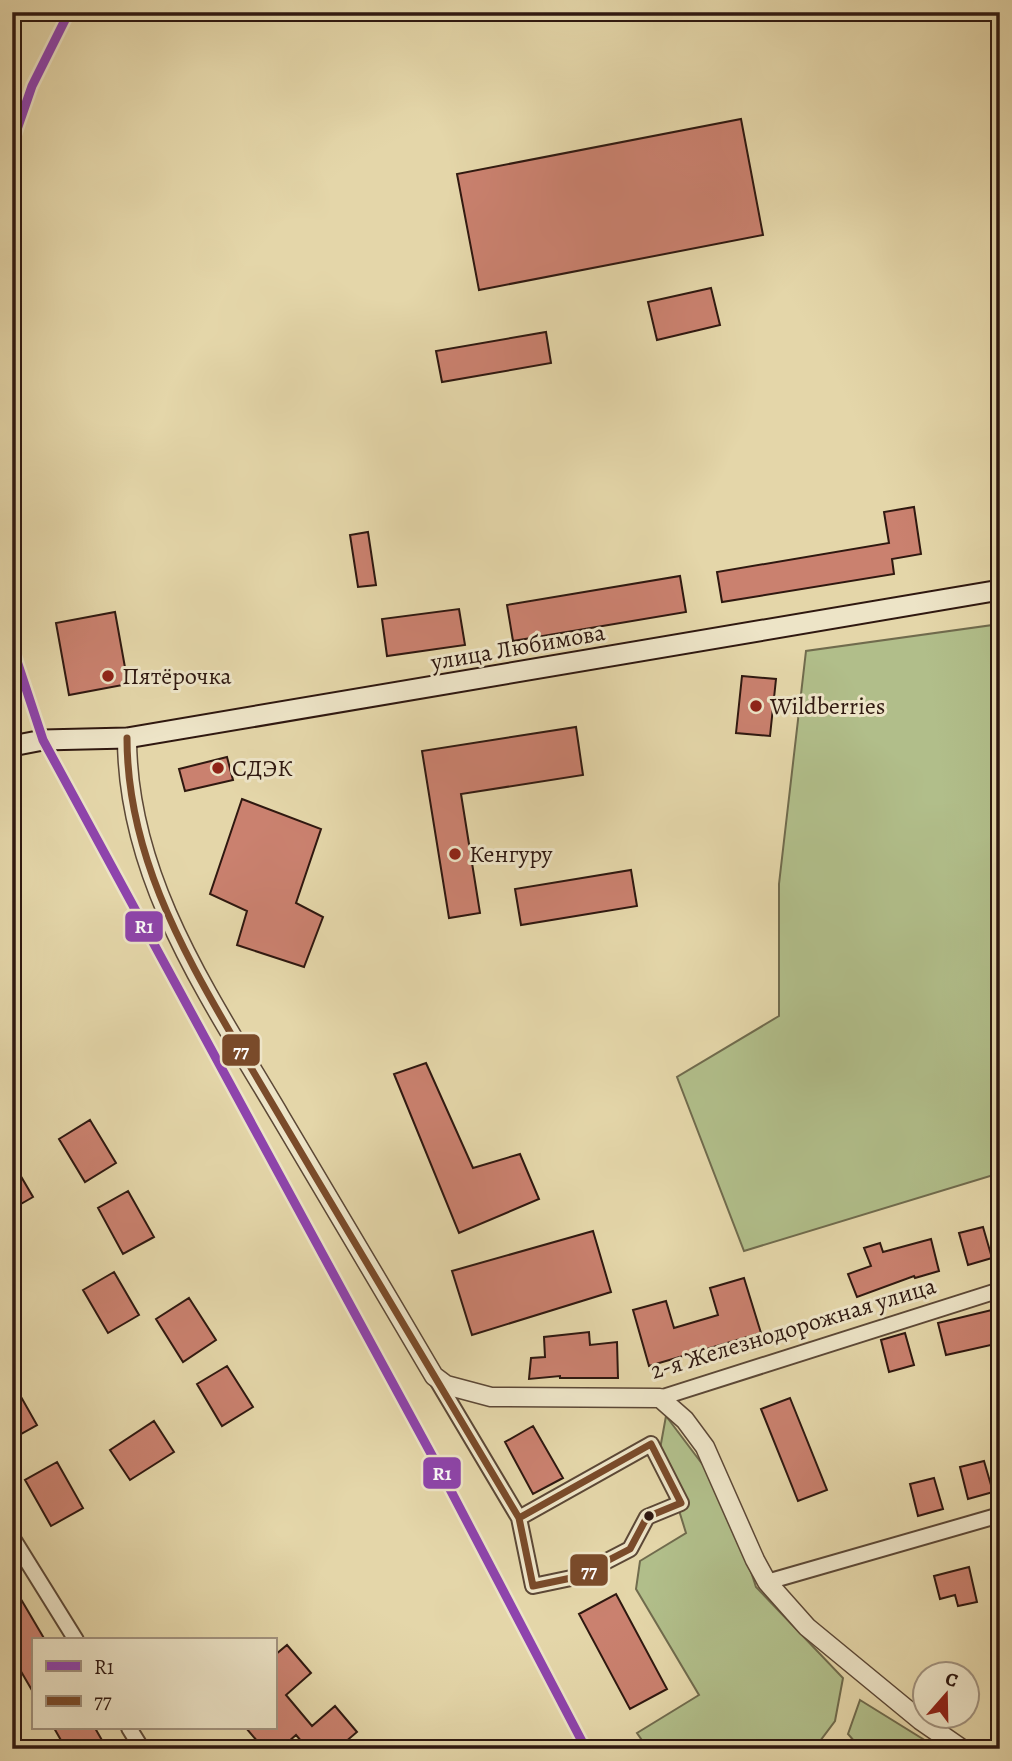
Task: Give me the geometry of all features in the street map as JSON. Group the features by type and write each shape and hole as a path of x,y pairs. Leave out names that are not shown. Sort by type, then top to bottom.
{"main road":[{"name":"улица Любимова","path":"12,746 43,740 127,738 1000,590"}],"street":[{"path":"127,738 127,761 141,845 153,882 177,938 224,1022 519,1518 533,1586 576,1577 630,1549 647,1517 681,1503 651,1444 519,1518"},
{"name":"2-я Железнодорожная улица","path":"434,1376 446,1385 491,1397 660,1398 1000,1290"},
{"path":"660,1398 685,1420 705,1447 767,1582 807,1627 920,1720 962,1749"},
{"path":"767,1582 1000,1515"},
{"path":"12,1537 75,1638"},
{"path":"130,1730 142,1749"}],"green space":[{"path":"1000,624 1000,1173 744,1251 677,1077 779,1016 779,884 806,651"},
{"path":"666,1416 709,1473 740,1538 756,1587 843,1678 835,1721 814,1749 648,1749 637,1733 699,1695 636,1589 640,1561 686,1533 660,1449"},
{"path":"860,1700 939,1749 861,1749 848,1734"}],"building":[{"path":"741,119 763,235 479,290 457,174"},
{"path":"711,288 720,325 657,340 648,302"},
{"path":"546,332 551,363 442,382 436,351"},
{"path":"914,507 921,554 892,559 894,574 722,602 717,572 889,543 884,512"},
{"path":"368,532 376,585 358,587 350,535"},
{"path":"680,576 686,612 513,641 507,605"},
{"path":"459,609 465,645 387,656 382,619"},
{"path":"115,612 128,684 69,695 56,623"},
{"name":"Wildberries","path":"742,676 776,679 770,736 736,733"},
{"name":"Кенгуру","path":"576,727 583,775 461,794 480,913 449,918 422,751"},
{"path":"227,757 233,780 185,791 179,769"},
{"path":"242,799 321,829 296,903 323,917 304,967 237,945 247,911 210,894"},
{"path":"631,870 637,906 521,925 515,889"},
{"path":"426,1063 473,1168 520,1154 539,1199 459,1233 394,1074"},
{"path":"90,1120 116,1163 85,1182 59,1139"},
{"path":"12,1161 33,1197 12,1209"},
{"path":"128,1191 154,1237 123,1254 98,1208"},
{"path":"983,1227 992,1258 968,1265 959,1233"},
{"path":"593,1231 611,1292 472,1335 452,1271"},
{"path":"931,1239 939,1271 915,1278 914,1276 857,1297 848,1274 871,1266 864,1248 880,1243 883,1252"},
{"path":"114,1272 139,1315 108,1333 83,1290"},
{"path":"744,1278 761,1333 649,1366 633,1310 666,1301 674,1328 718,1315 710,1288"},
{"path":"189,1298 216,1340 183,1362 156,1319"},
{"path":"1000,1308 1000,1343 946,1355 938,1323"},
{"path":"589,1332 590,1345 617,1342 618,1378 560,1376 529,1379 531,1358 545,1357 544,1337"},
{"path":"905,1333 914,1365 889,1372 881,1340"},
{"path":"227,1366 253,1407 222,1426 197,1384"},
{"path":"12,1381 37,1425 12,1439"},
{"path":"790,1398 827,1490 798,1501 761,1409"},
{"path":"154,1421 174,1452 130,1480 110,1450"},
{"path":"533,1426 563,1478 533,1494 505,1442"},
{"path":"984,1461 993,1492 968,1499 960,1467"},
{"path":"57,1462 83,1508 51,1526 25,1480"},
{"path":"934,1478 943,1509 918,1516 910,1484"},
{"path":"969,1567 977,1602 958,1606 955,1595 940,1599 934,1576"},
{"path":"12,1584 44,1638 32,1638 32,1690 12,1656"},
{"path":"616,1594 667,1689 630,1709 579,1614"},
{"path":"287,1645 311,1673 286,1695 312,1726 335,1706 357,1732 337,1749 308,1749 296,1735 280,1749 264,1749 248,1730 276,1730 276,1654"},
{"path":"55,1730 96,1730 107,1749 66,1749"}],"transit line":[{"name":"R1","path":"12,144 32,86 69,12"},
{"name":"R1","path":"12,646 43,740 441,1472 586,1749"},
{"name":"77","path":"127,738 129,779 136,819 146,858 176,932 234,1039 519,1518 533,1586 576,1577 630,1549 647,1517 681,1503 651,1444 519,1518"}],"place":[{"name":"Пятёрочка","path":"108,676"},
{"name":"Wildberries","path":"756,706"},
{"name":"СДЭК","path":"218,768"},
{"name":"Кенгуру","path":"455,854"}]}
